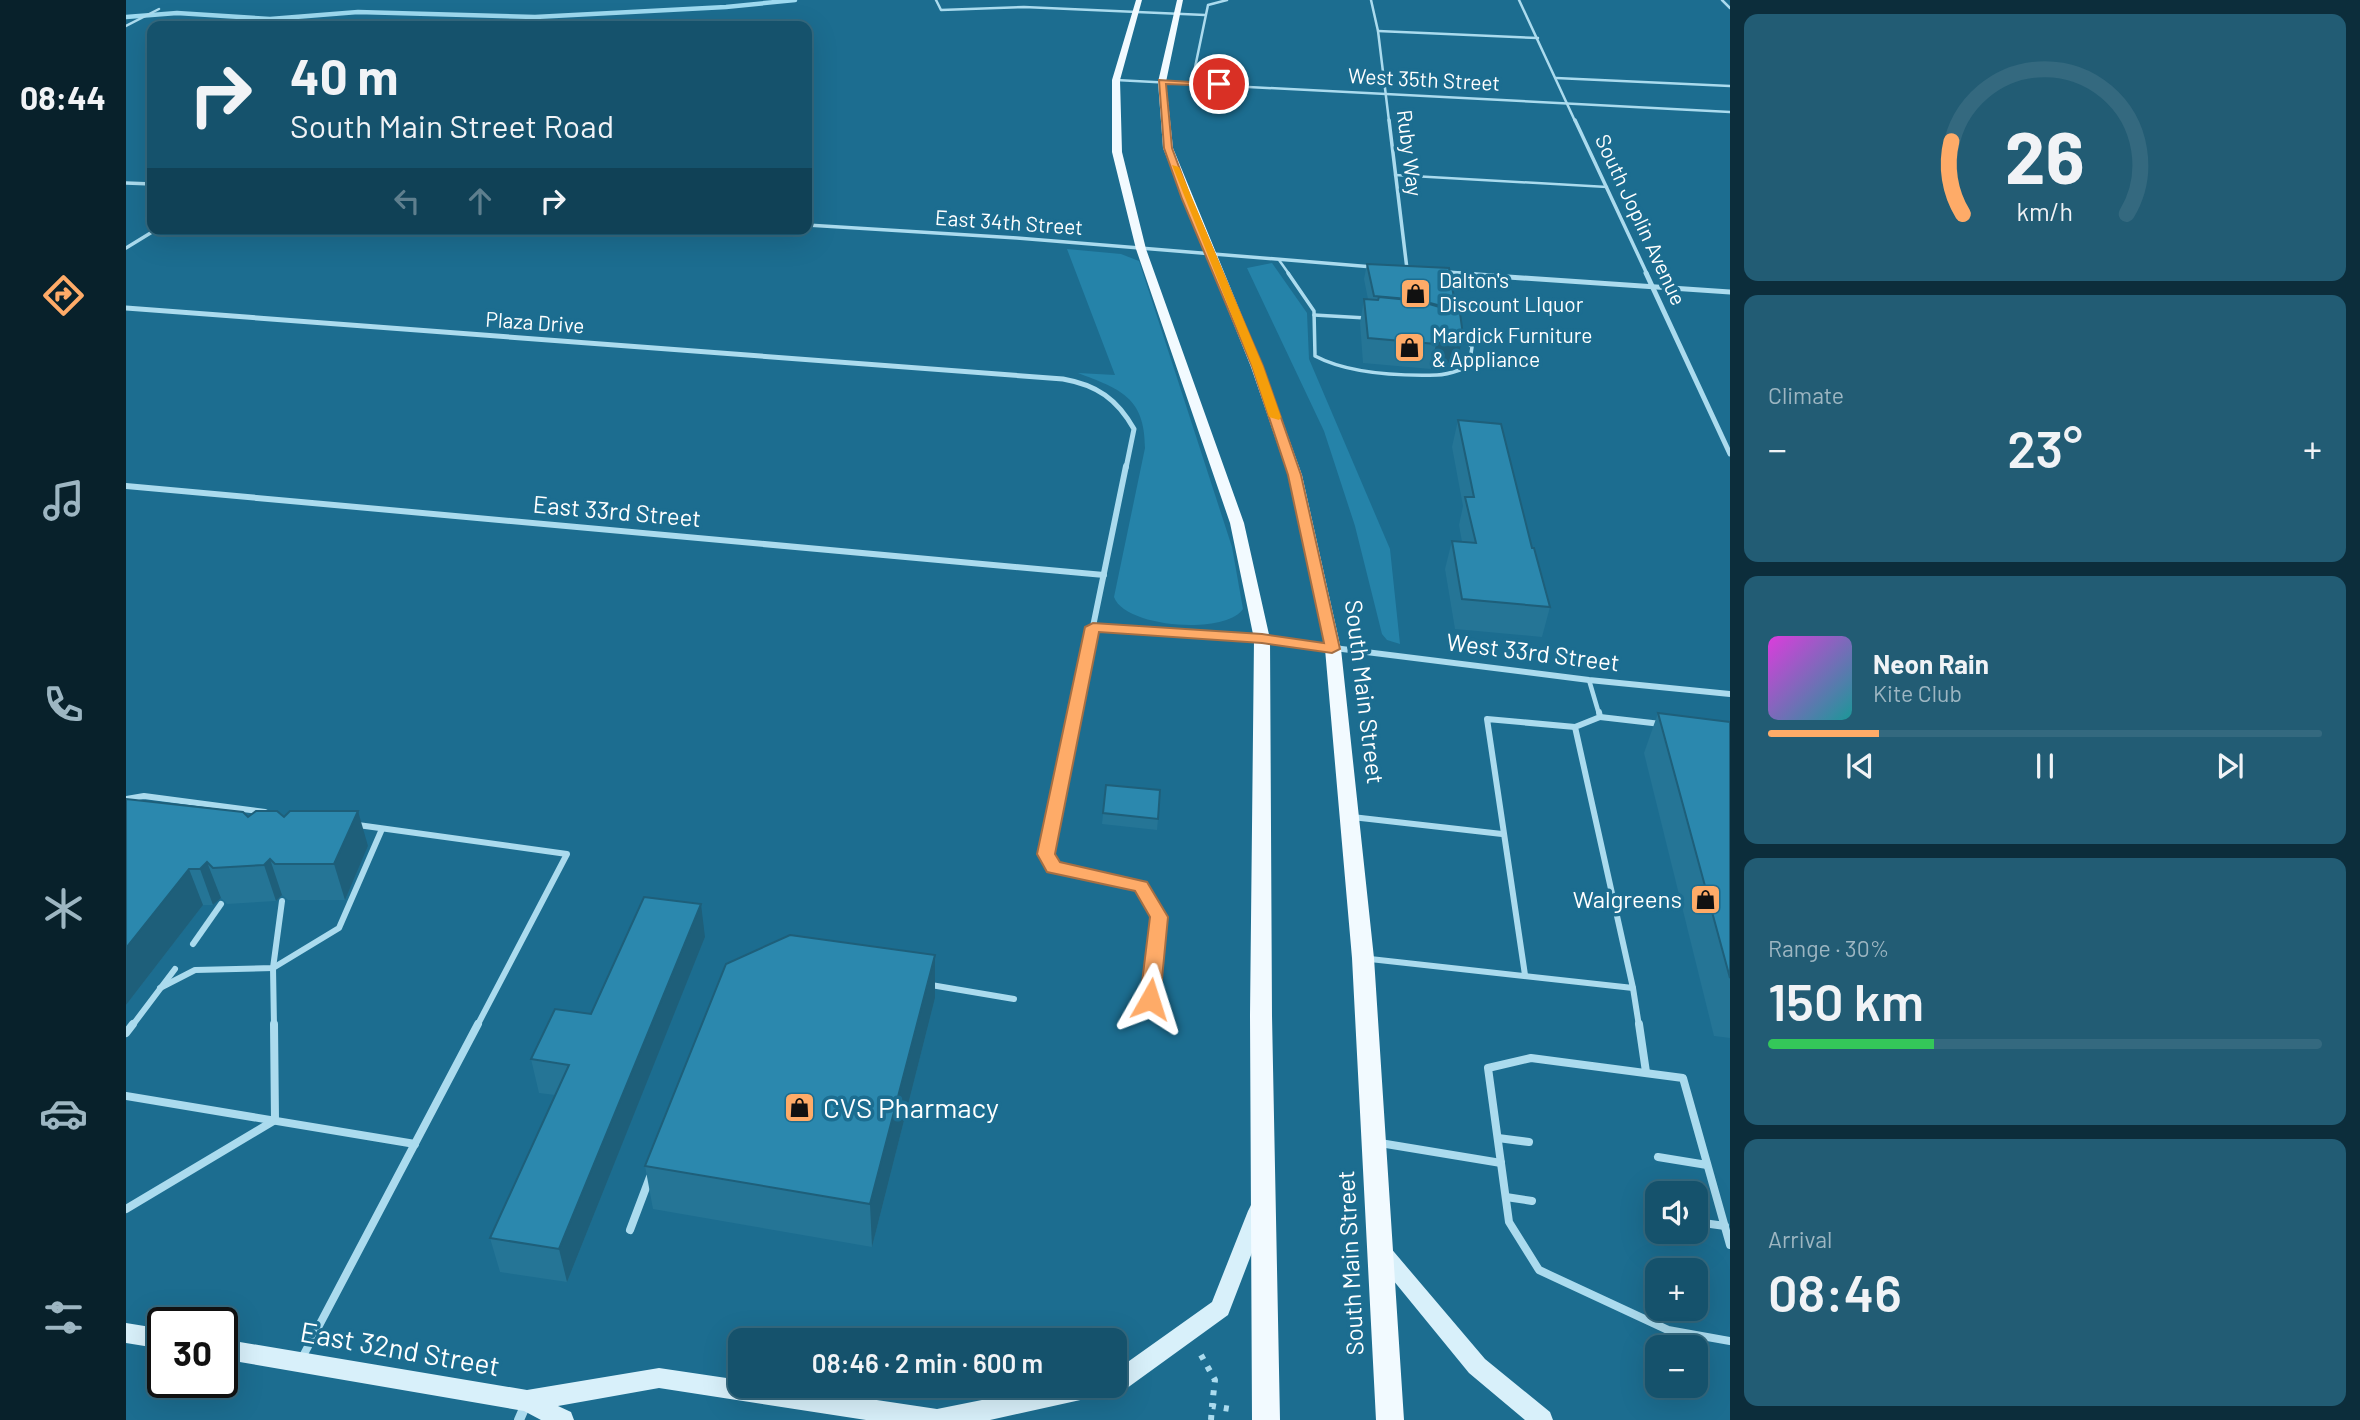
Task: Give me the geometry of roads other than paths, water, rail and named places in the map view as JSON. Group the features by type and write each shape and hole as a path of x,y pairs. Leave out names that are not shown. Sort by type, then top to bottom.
{"main road":[{"path":"1137,6 1116,80 1117,152 1141,248 1237,523 1262,639 1266,1420"},
{"name":"South Main Street","path":"1178,7 1162,82 1168,148 1209,254 1258,366 1294,475 1332,649 1363,958 1390,1420"},
{"path":"1127,1378 1220,1308 1264,1196"},
{"path":"1380,1250 1477,1366 1542,1420"},
{"path":"126,1333 147,1336"},
{"name":"East 32nd Street","path":"238,1352 563,1420"},
{"path":"523,1410 620,1383 659,1378 938,1420 1045,1398"}],"street":[{"path":"936,0 941,10 1137,6 1178,7 1205,15"},
{"path":"1192,82 1208,5 1227,0"},
{"name":"Ruby Way","path":"1371,0 1378,31 1407,269"},
{"name":"South Joplin Avenue","path":"1518,0 1654,286 1730,454"},
{"path":"1722,0 1730,8"},
{"name":"West 35th Street","path":"1116,80 1730,112"},
{"path":"126,183 147,184"},
{"name":"East 34th Street","path":"812,225 1017,238 1381,267"},
{"path":"126,248 147,235"},
{"path":"1394,268 1421,270"},
{"path":"1434,271 1730,292"},
{"name":"Plaza Drive","path":"126,309 1076,380 1109,393 1125,410 1134,429 1046,854 1054,867 1141,886 1159,917 1150,999"},
{"name":"East 33rd Street","path":"126,486 1104,575"},
{"path":"1093,627 1262,639 1332,649"},
{"name":"West 33rd Street","path":"1332,649 1730,694"}],"lane":[{"path":"126,26 159,9"},
{"path":"1378,31 1538,38"},
{"path":"1556,78 1730,86"},
{"path":"1395,175 1607,187"},
{"path":"1279,260 1314,315 1315,356 1338,366 1440,375 1455,372 1469,367 1474,350 1471,341 1452,330"},
{"path":"1314,315 1375,318"},
{"path":"1589,680 1600,717"},
{"path":"1525,975 1487,719 1575,727 1600,717 1665,725"},
{"path":"1575,727 1633,988 1646,1072"},
{"path":"126,799 144,796 277,813"},
{"path":"1349,817 1502,834"},
{"path":"300,1363 566,854 355,825"},
{"path":"160,988 195,970 273,968 339,928 382,829"},
{"path":"275,1121 273,968 282,901"},
{"path":"193,944 221,904"},
{"path":"1363,958 1633,988"},
{"path":"126,1034 175,969"},
{"path":"922,984 1014,999"},
{"path":"1730,1245 1683,1078 1531,1058 1488,1068 1509,1222 1539,1270 1668,1331 1730,1341"},
{"path":"126,1096 415,1144"},
{"path":"126,1209 275,1121"},
{"path":"1498,1138 1529,1142"},
{"path":"1374,1142 1502,1163"},
{"path":"1658,1157 1707,1165"},
{"path":"630,1230 655,1165"},
{"path":"1506,1197 1532,1201"},
{"path":"1708,1224 1725,1226"}],"waterway":[{"path":"126,17 177,13 270,19 358,12 535,17 726,7 795,0"}],"place":[{"name":"Dalton's Discount LIquor","path":"1416,293"},
{"name":"Mardick Furniture & Appliance","path":"1409,348"},
{"name":"Walgreens","path":"1705,900"},
{"name":"CVS Pharmacy","path":"800,1108"}]}
